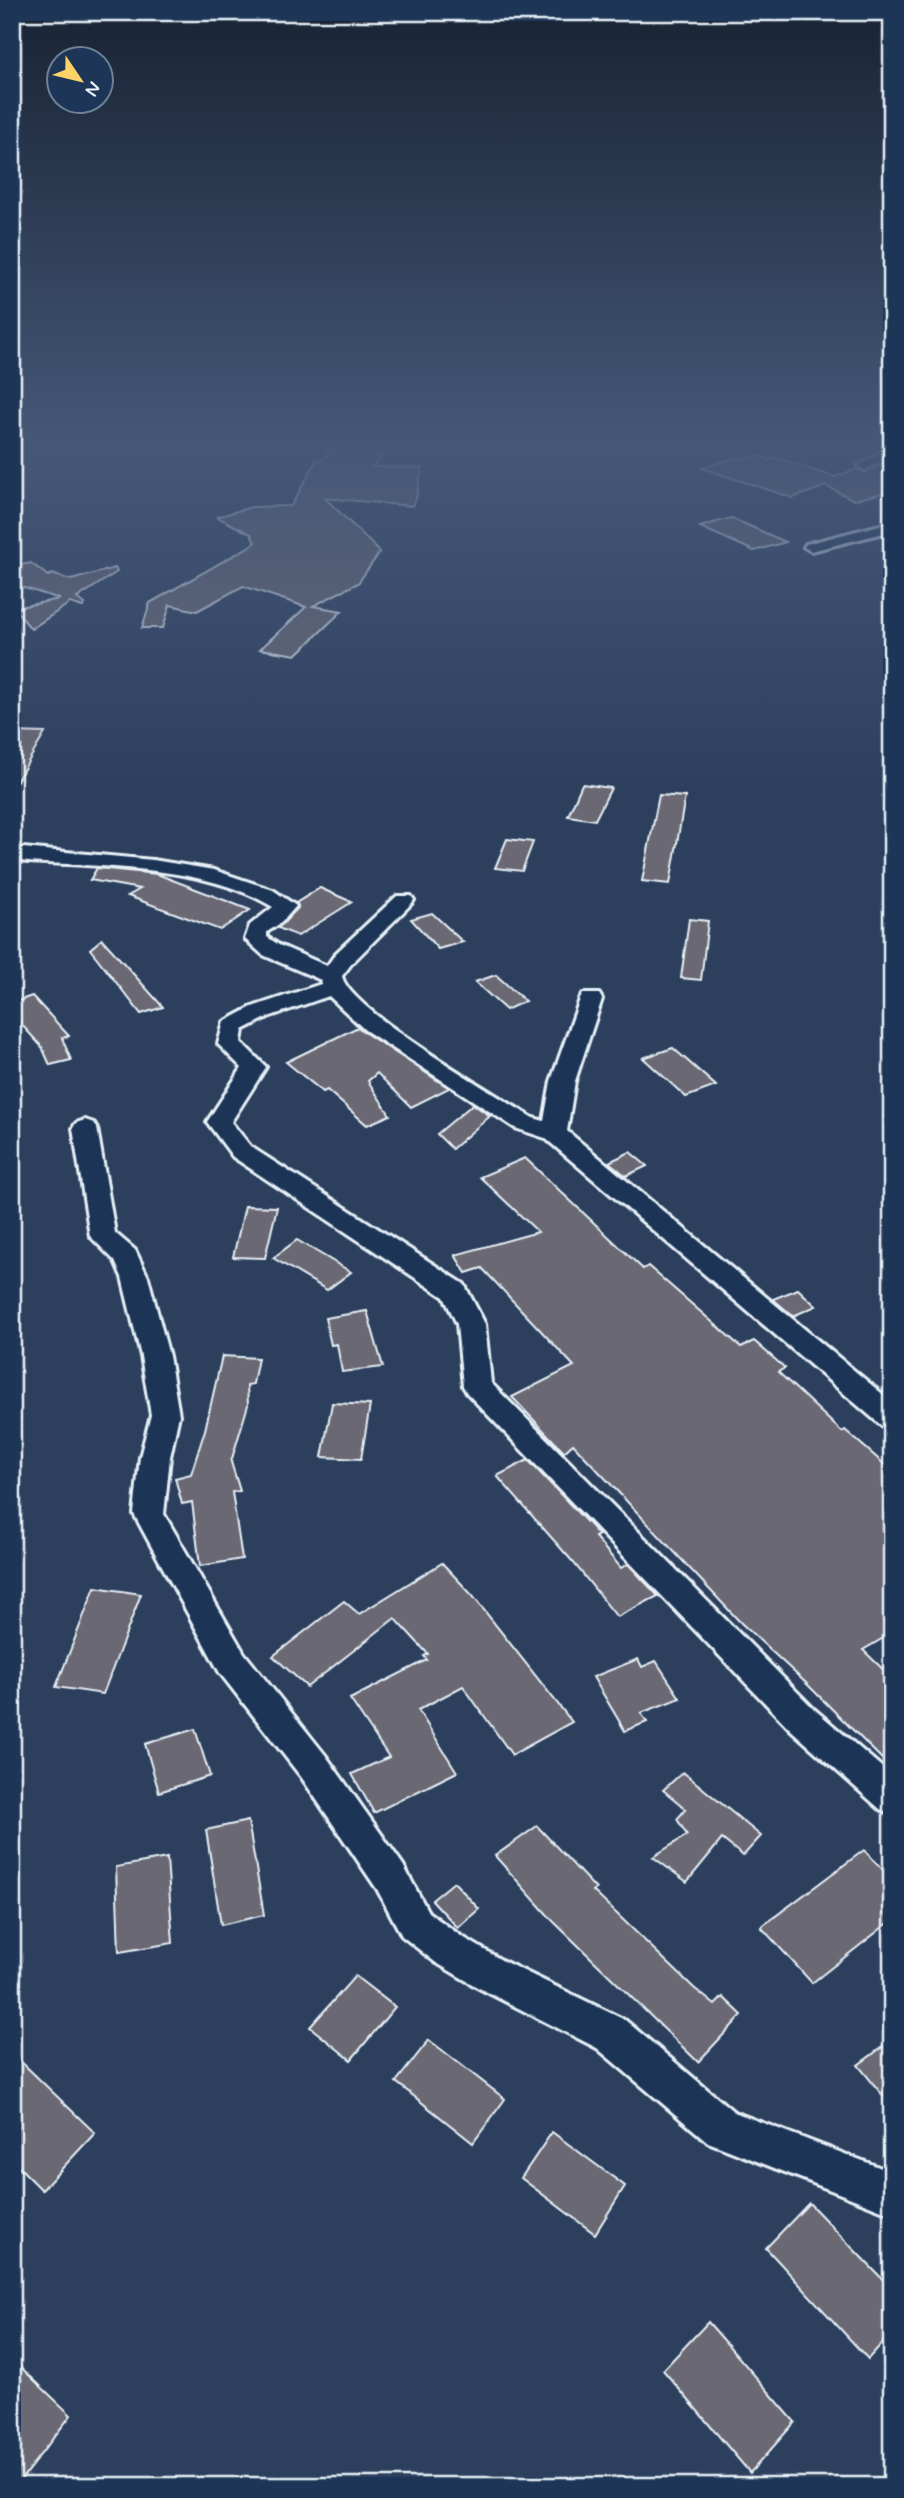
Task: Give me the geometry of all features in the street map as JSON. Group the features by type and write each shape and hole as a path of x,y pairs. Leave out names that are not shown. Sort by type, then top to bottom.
{"street":[{"path":"12,853 139,863 188,872 274,897 286,906 275,918 257,929 256,939 271,950 332,981 373,1025 524,1123 554,1133 892,1418"},
{"path":"404,900 344,958 332,981 232,1027 229,1044 254,1067 219,1122 242,1152 454,1291 471,1324 477,1386 802,1719 892,1798"},
{"path":"554,1133 564,1081 590,999"},
{"path":"85,1128 103,1236 126,1256 135,1277 163,1403 164,1415 155,1457 149,1514 232,1663 314,1767 390,1877 415,1924 448,1949 490,1974 611,2034 722,2128 778,2147 892,2193"}],"building":[{"path":"222,562 373,562 358,583 313,606 342,611 296,655 260,649 306,607 243,586 197,611 170,605 163,628 142,628 150,603"},
{"path":"31,563 48,576 52,574 71,580 115,568 117,572 77,598 85,604 83,607 70,603 31,629 14,608 60,599 12,584 12,567"},
{"path":"12,732 45,733 12,789"},
{"path":"582,784 611,788 595,820 568,816"},
{"path":"659,795 685,797 670,884 642,881"},
{"path":"507,839 533,842 522,871 495,868"},
{"path":"97,868 157,874 250,910 220,930 128,896 140,889 90,880"},
{"path":"320,888 352,902 298,936 278,928 298,908 296,903"},
{"path":"432,913 463,942 438,949 411,919"},
{"path":"689,919 708,921 701,980 681,978"},
{"path":"102,939 163,1007 141,1014 90,949"},
{"path":"496,975 525,1001 506,1010 475,982"},
{"path":"32,996 69,1036 62,1038 71,1060 50,1065 42,1047 12,1014 12,1003"},
{"path":"358,1027 449,1088 411,1107 377,1073 368,1081 390,1115 367,1125 327,1090 323,1092 286,1062"},
{"path":"673,1048 716,1086 686,1097 643,1058"},
{"path":"473,1104 490,1116 452,1149 437,1134"},
{"path":"630,1152 647,1166 626,1176 609,1162"},
{"path":"525,1158 643,1269 648,1266 741,1347 754,1341 785,1368 778,1372 842,1432 845,1430 892,1471 892,1633 863,1650 892,1678 892,1769 741,1623 573,1444 564,1452 512,1397 574,1366 482,1268 466,1273 455,1255 538,1232 480,1177"},
{"path":"245,1206 277,1207 265,1258 233,1257"},
{"path":"297,1240 351,1272 327,1290 273,1258"},
{"path":"798,1289 816,1306 793,1316 773,1299"},
{"path":"367,1311 383,1367 342,1372 337,1344 331,1345 325,1318"},
{"path":"222,1356 258,1358 253,1384 247,1385 248,1405 231,1462 240,1491 232,1492 242,1559 200,1566 192,1502 182,1504 175,1478 191,1474 205,1430"},
{"path":"332,1403 370,1405 361,1459 322,1457"},
{"path":"528,1460 599,1535 595,1537 621,1568 628,1564 658,1596 617,1617 573,1562 497,1476"},
{"path":"442,1563 472,1595 572,1722 512,1755 463,1686 418,1710 457,1772 374,1813 352,1774 389,1757 350,1699 427,1660 424,1656 428,1654 395,1618 307,1687 273,1656 344,1601 359,1614"},
{"path":"95,1587 141,1594 103,1694 56,1687"},
{"path":"638,1659 642,1667 656,1661 680,1698 641,1713 647,1722 625,1731 593,1677"},
{"path":"195,1729 210,1776 159,1792 145,1744"},
{"path":"683,1772 761,1836 743,1856 722,1839 687,1882 653,1857 687,1835 677,1819 686,1809 663,1790"},
{"path":"248,1821 264,1915 221,1925 206,1830"},
{"path":"537,1826 596,1889 593,1891 694,1988 715,2005 723,1997 742,2015 698,2062 553,1921 495,1856"},
{"path":"864,1850 892,1879 892,1920 812,1983 761,1927"},
{"path":"167,1858 173,1943 119,1952 116,1867"},
{"path":"454,1882 479,1909 458,1928 432,1900"},
{"path":"355,1976 395,2007 351,2060 310,2027"},
{"path":"429,2040 505,2099 473,2143 396,2082"},
{"path":"892,2040 892,2107 858,2065"},
{"path":"12,2053 95,2133 42,2190 12,2160"},
{"path":"552,2132 625,2186 595,2234 521,2178"},
{"path":"809,2203 892,2289 892,2332 868,2359 766,2248"},
{"path":"708,2322 795,2422 750,2473 663,2370"},
{"path":"12,2359 71,2415 16,2486 12,2486"}]}
